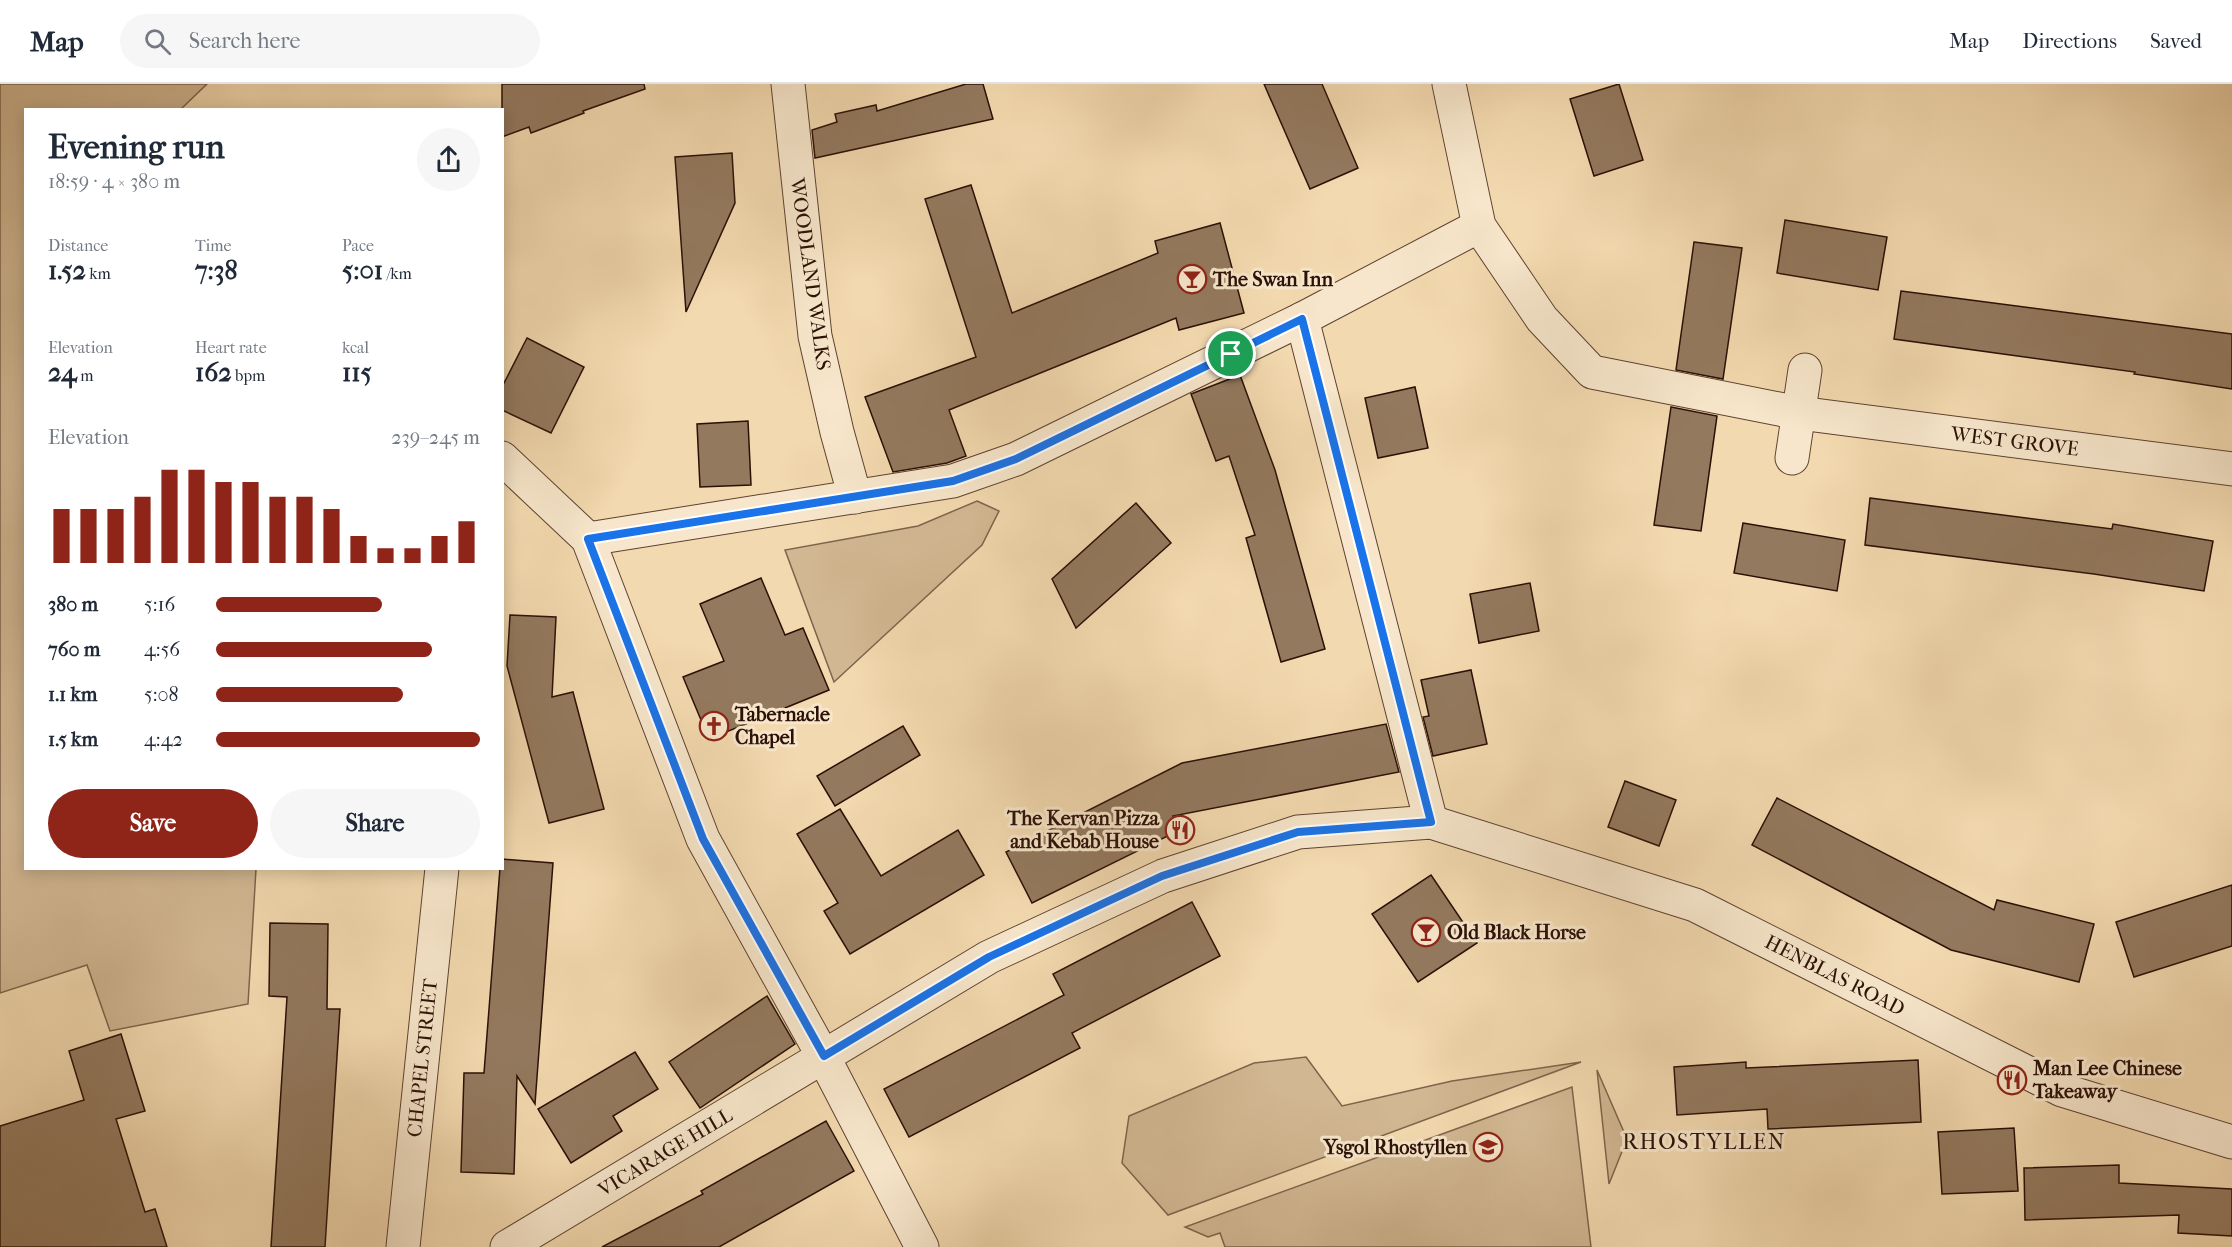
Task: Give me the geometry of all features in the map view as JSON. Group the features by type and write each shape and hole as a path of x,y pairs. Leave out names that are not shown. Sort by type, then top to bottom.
{"street":[{"name":"WOODLAND WALKS","path":"788,84 815,336 855,497"},
{"path":"588,539 953,481 1016,459 1302,319 1479,226 1449,84"},
{"name":"WEST GROVE","path":"1479,226 1542,319 1592,372 1799,412 2232,469"},
{"path":"1302,319 1431,822"},
{"path":"1792,458 1805,370"},
{"path":"504,460 588,539 703,839 824,1056 922,1247"},
{"name":"VICARAGE HILL","path":"507,1247 989,957 1162,876 1298,832 1431,822"},
{"name":"HENBLAS ROAD","path":"1431,822 1695,905 2062,1090 2232,1142"},
{"name":"CHAPEL STREET","path":"403,1247 442,870"}],"shaded area":[{"path":"0,84 207,84 182,108 24,108 24,870 256,870 248,1004 110,1031 87,965 0,993"},
{"path":"977,501 999,511 982,545 834,682 785,550 918,526"},
{"path":"1306,1057 1342,1106 1452,1081 1581,1062 1168,1215 1122,1163 1129,1116 1254,1063"},
{"path":"1597,1070 1627,1139 1609,1184"},
{"name":"Ysgol Rhostyllen","path":"1572,1087 1591,1247 1225,1247 1220,1233 1208,1237 1185,1227"}],"building":[{"path":"502,84 644,84 645,89 583,111 584,113 531,133 529,127 504,136 504,108 502,108"},
{"path":"966,84 983,84 993,119 815,158 812,130 837,122 835,114 876,105 877,111"},
{"path":"1264,84 1322,84 1358,168 1310,189"},
{"path":"1619,84 1643,160 1594,176 1570,99"},
{"path":"732,153 735,203 686,312 675,157"},
{"path":"971,185 1012,313 1158,253 1155,241 1220,223 1244,313 1179,330 1176,318 949,410 966,456 947,463 893,472 865,397 976,357 925,199"},
{"path":"1785,220 1887,237 1878,290 1777,273"},
{"path":"1694,242 1742,248 1723,379 1676,370"},
{"path":"1901,291 2232,334 2232,389 2134,374 2135,372 1894,339"},
{"path":"527,338 584,367 551,433 504,411 504,383"},
{"path":"1240,375 1275,470 1325,649 1281,662 1246,538 1255,535 1229,456 1216,461 1191,394"},
{"path":"1415,387 1428,448 1378,458 1365,398"},
{"path":"1671,407 1717,416 1701,531 1654,525"},
{"path":"748,421 751,485 700,487 697,424"},
{"path":"1870,498 2112,529 2113,524 2213,541 2204,591 2094,574 1865,545"},
{"path":"1136,503 1171,543 1076,628 1052,579"},
{"path":"1743,523 1845,540 1837,591 1734,573"},
{"path":"761,578 785,635 803,628 829,690 709,739 683,677 724,661 700,604"},
{"path":"1530,583 1539,631 1479,643 1470,594"},
{"path":"510,615 556,617 552,697 573,692 604,809 549,823 507,666"},
{"path":"1471,670 1487,744 1433,756 1423,717 1429,716 1421,680"},
{"path":"1386,724 1399,772 1173,816 1180,830 1032,903 1006,852 1182,763"},
{"path":"903,726 920,755 835,806 817,776"},
{"path":"1625,781 1676,800 1659,846 1608,827"},
{"path":"1777,798 1994,910 1997,900 2094,924 2079,982 1951,950 1752,845"},
{"path":"840,809 881,876 958,830 984,875 850,954 824,911 838,903 797,834"},
{"path":"504,859 553,863 535,1104 517,1076 514,1174 461,1172 464,1073 484,1073 500,870 504,870"},
{"path":"1431,875 1477,943 1418,982 1372,914"},
{"path":"2232,885 2232,946 2134,977 2116,922"},
{"path":"1192,902 1220,956 1072,1033 1080,1048 909,1137 884,1089 1064,995 1053,974"},
{"path":"270,923 328,924 327,1009 340,1009 325,1247 271,1247 287,997 269,996"},
{"path":"767,996 795,1044 700,1108 669,1062"},
{"path":"121,1034 145,1111 116,1119 145,1212 155,1209 167,1247 0,1247 0,1126 84,1100 69,1051"},
{"path":"635,1052 658,1089 613,1116 622,1131 571,1163 538,1109"},
{"path":"1918,1060 1921,1122 1768,1129 1767,1109 1677,1115 1674,1067 1746,1062 1746,1068"},
{"path":"826,1121 854,1171 719,1247 602,1247 703,1194 701,1191"},
{"path":"2014,1128 2018,1191 1942,1194 1938,1132"},
{"path":"2119,1165 2119,1183 2232,1189 2232,1236 2178,1233 2179,1215 2025,1220 2024,1168"}],"place":[{"name":"The Swan Inn","path":"1192,279"},
{"name":"Tabernacle Chapel","path":"714,726"},
{"name":"The Kervan Pizza and Kebab House","path":"1180,830"},
{"name":"Old Black Horse","path":"1426,932"},
{"name":"Man Lee Chinese Takeaway","path":"2012,1080"},
{"name":"Ysgol Rhostyllen","path":"1488,1147"}],"district":[{"name":"RHOSTYLLEN","path":"1704,1141"}],"route":[{"path":"1302,319 1431,822 1298,832 1162,876 989,957 824,1056 703,839 588,539 953,481 1016,459 1231,354 1302,319"}]}
